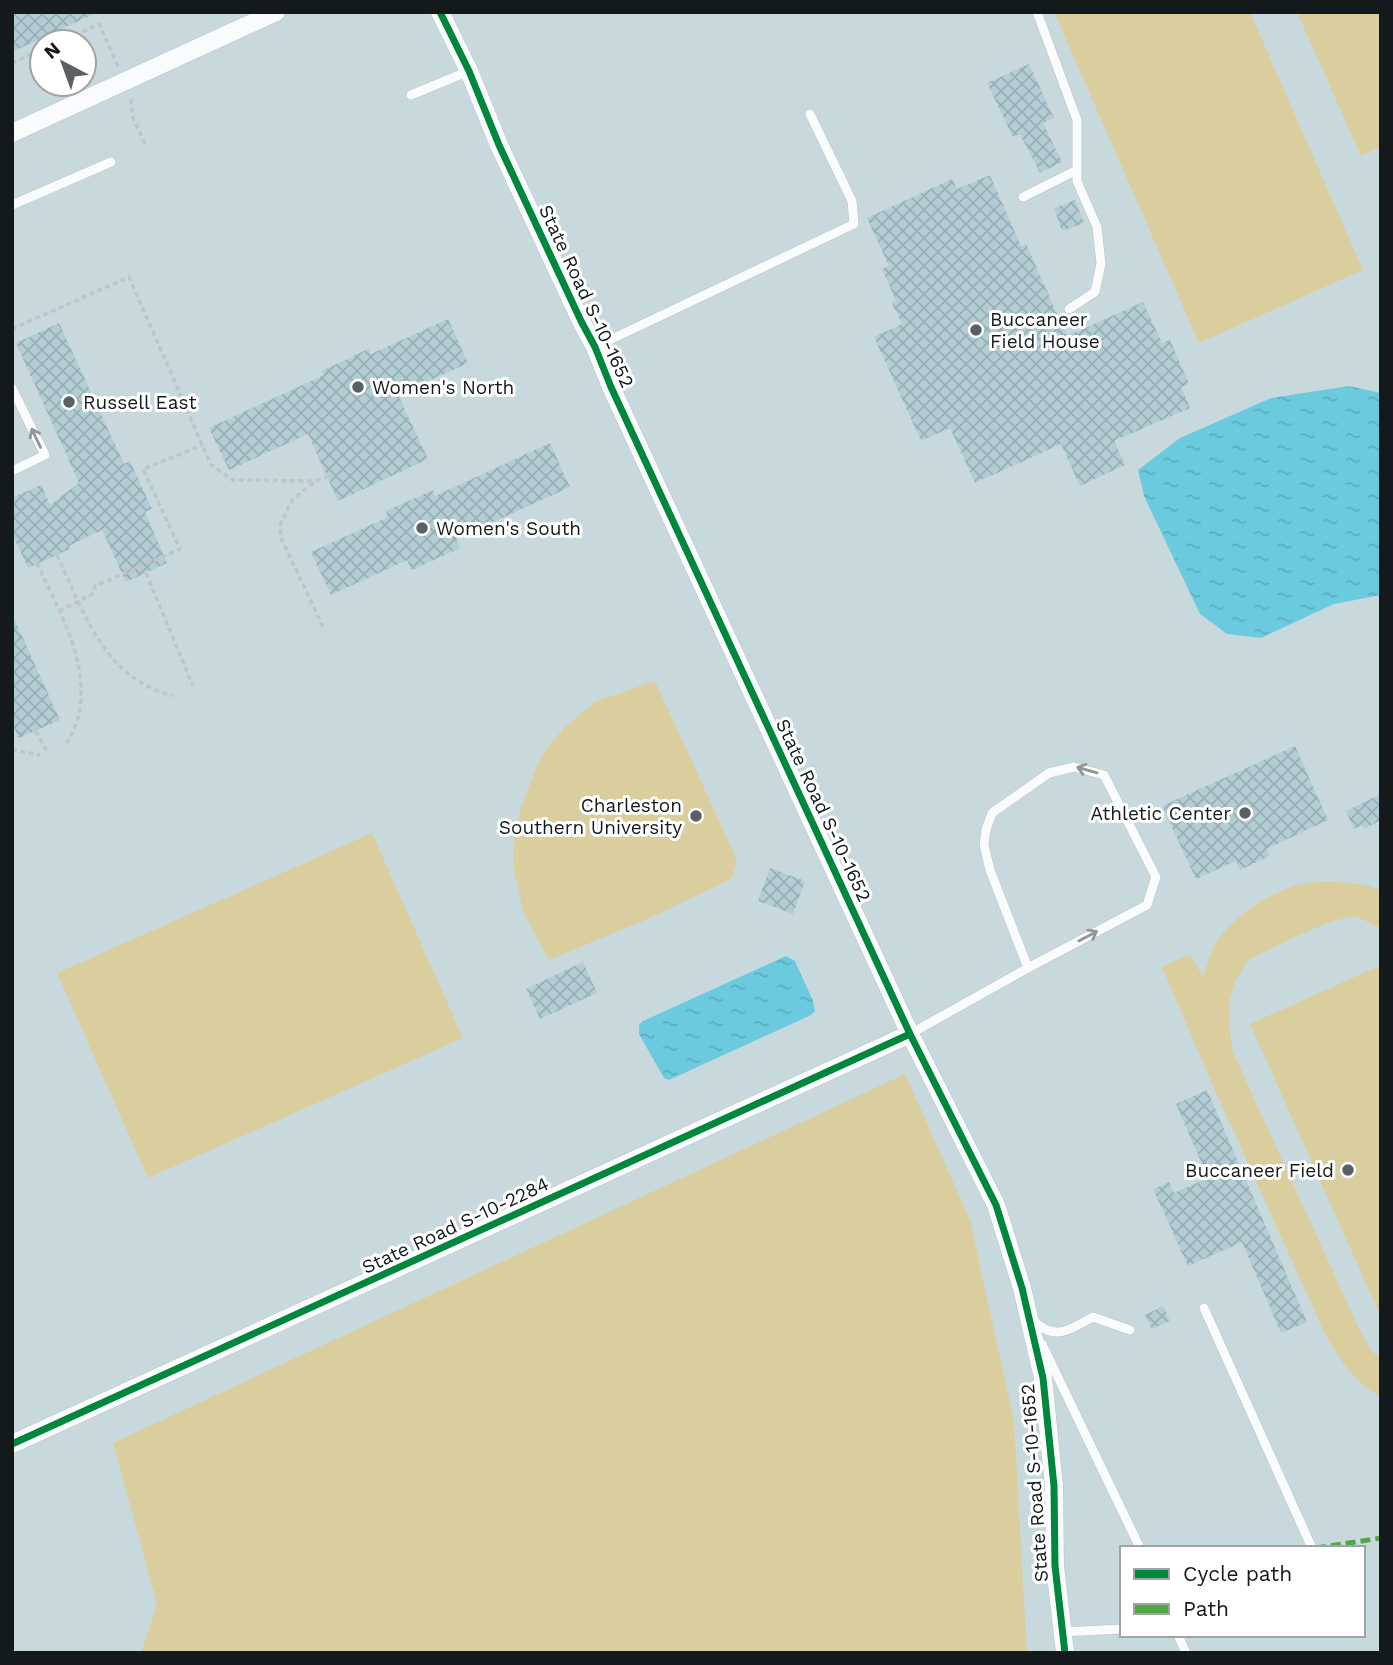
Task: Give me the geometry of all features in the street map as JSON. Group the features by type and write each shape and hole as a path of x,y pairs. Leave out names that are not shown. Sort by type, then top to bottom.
{"street":[{"path":"12,133 276,12"},
{"name":"State Road S-10-1652","path":"440,12 910,1034 996,1205 1022,1288 1044,1378 1054,1486 1055,1566 1065,1653"},
{"name":"State Road S-10-2284","path":"12,1444 910,1034"}],"lane":[{"path":"1037,12 1077,120 1077,181 1097,227 1101,264 1095,292 1069,309"},
{"path":"411,95 469,71"},
{"path":"595,347 854,224 852,201 810,114"},
{"path":"12,205 111,162"},
{"path":"1023,197 1077,170"},
{"path":"12,388 45,455 12,471"},
{"path":"910,1034 1147,905 1156,877 1104,775 1074,767 1049,773 992,813 984,845 990,870 1028,968"},
{"path":"1204,1308 1311,1546"},
{"path":"1028,1316 1042,1329 1053,1332 1066,1332 1093,1317 1130,1330"},
{"path":"1028,1316 1139,1546"},
{"path":"1062,1633 1120,1629"},
{"path":"1179,1637 1186,1653"}],"path":[{"path":"12,63 28,56"},
{"path":"12,329 129,277 211,465 233,480 316,481"},
{"path":"59,611 93,593 95,586 180,549 144,469 202,445"},
{"path":"323,627 281,538 280,525 293,499 316,481 327,477"},
{"path":"57,555 93,632 127,673 146,686 172,695"},
{"path":"37,563 74,644 79,665 78,720 67,743"},
{"path":"146,573 193,686"},
{"path":"36,731 47,752"},
{"path":"12,750 40,755"}],"shaded area":[{"name":"Charleston Southern University","path":"12,12 1381,12 1381,1653 12,1653"},
{"path":"1054,12 1250,12 1363,270 1199,343"},
{"path":"1297,12 1381,12 1381,147 1361,156"},
{"path":"655,681 737,860 731,879 650,918 549,960 523,912 513,865 514,838 521,807 538,763 564,728 594,702"},
{"path":"372,833 463,1038 148,1178 57,973"},
{"path":"1315,882 1340,882 1381,890 1381,928 1355,916 1333,921 1248,960 1236,980 1230,999 1229,1025 1233,1052 1360,1331 1371,1350 1381,1359 1381,1397 1363,1385 1348,1370 1325,1334 1162,967 1190,954 1203,977 1212,950 1222,935 1254,905 1294,886"},
{"name":"Buccaneer Field","path":"1381,965 1381,1317 1250,1024"},
{"path":"905,1074 970,1220 1014,1421 1027,1653 141,1653 157,1604 113,1443"}],"water":[{"path":"1349,386 1381,393 1381,595 1334,604 1261,638 1227,634 1200,614 1144,496 1138,470 1180,438 1271,398"},
{"path":"786,956 795,961 813,1001 815,1011 811,1015 669,1080 664,1078 639,1034 639,1025 643,1021"}],"building":[{"path":"12,12 98,12 64,28 28,28 28,45 12,52"},
{"path":"1029,64 1054,118 1043,123 1062,162 1040,173 1020,134 1013,137 987,83"},
{"name":"Buccaneer Field House","path":"990,175 1021,246 1026,244 1067,336 1143,302 1162,343 1170,340 1189,384 1181,387 1190,408 1114,441 1125,465 1080,486 1061,444 975,483 950,428 921,441 874,337 902,324 892,303 896,301 882,269 889,266 867,218 952,179 957,189"},
{"path":"1075,200 1084,223 1062,231 1054,208"},
{"name":"Women's North","path":"448,319 468,363 398,395 428,459 338,501 308,434 229,470 209,428 324,375 322,371 368,349 371,354"},
{"name":"Russell East","path":"59,323 124,464 130,461 152,509 145,512 167,563 126,582 102,530 69,546 70,549 28,568 12,533 12,498 41,485 50,505 79,483 16,343"},
{"name":"Women's South","path":"550,443 570,487 456,539 460,548 412,570 407,560 331,595 311,552 388,517 386,511 433,490 435,496"},
{"path":"12,614 60,720 19,738 12,724"},
{"name":"Athletic Center","path":"1295,746 1328,820 1266,849 1270,856 1240,870 1236,861 1196,879 1162,806"},
{"path":"1381,794 1381,820 1364,829 1362,825 1354,829 1346,811"},
{"path":"770,868 805,881 793,914 758,901"},
{"path":"583,962 597,993 540,1019 526,989"},
{"path":"1207,1090 1307,1322 1281,1333 1242,1242 1188,1266 1153,1189 1169,1182 1174,1193 1208,1178 1176,1104"},
{"path":"1163,1306 1170,1321 1152,1329 1145,1315"}],"marked path":[{"path":"1329,1546 1381,1538"}],"cycle path":[{"path":"440,12 910,1034 996,1205 1022,1288 1043,1378 1054,1486 1055,1566 1065,1653"},
{"path":"12,1444 910,1034"}],"place":[{"name":"Buccaneer Field House","path":"976,330"},
{"name":"Women's North","path":"358,387"},
{"name":"Russell East","path":"69,402"},
{"name":"Women's South","path":"422,528"},
{"name":"Athletic Center","path":"1245,813"},
{"name":"Charleston Southern University","path":"696,816"},
{"name":"Buccaneer Field","path":"1348,1170"}]}
